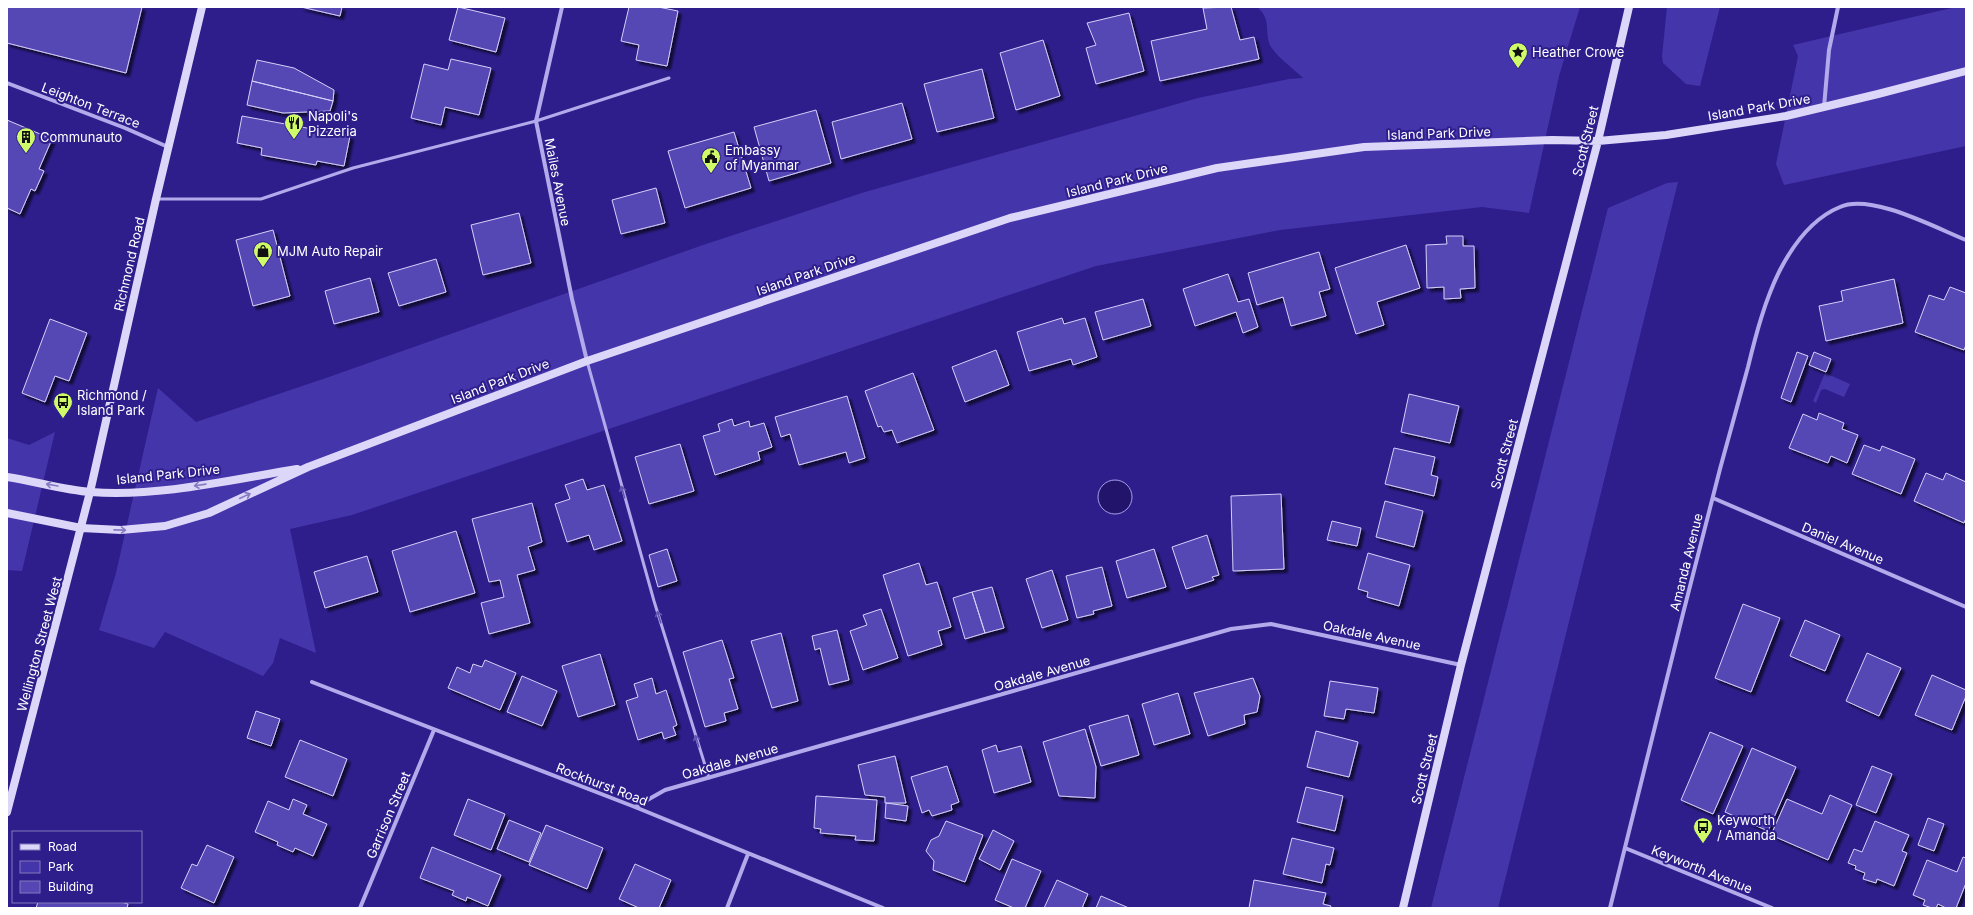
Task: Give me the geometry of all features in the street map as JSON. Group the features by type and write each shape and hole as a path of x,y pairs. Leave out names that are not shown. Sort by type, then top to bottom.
{"main road":[{"name":"Richmond Road","path":"81,528 168,147 202,7"},
{"name":"Scott Street","path":"1403,908 1461,665 1598,141 1629,7"},
{"name":"Island Park Drive","path":"7,514 81,528 121,530 165,526 209,513 308,467 587,361 1010,218 1216,168 1364,147 1552,140 1598,141 1689,131 1786,116 1824,108 1966,71"},
{"name":"Island Park Drive","path":"7,477 90,492 143,492 198,485 308,467"},
{"name":"Wellington Street West","path":"7,812 81,528"}],"street":[{"name":"Mailes Avenue","path":"562,7 536,121 572,299 587,361"},
{"path":"1824,108 1829,50 1838,7"},
{"name":"Leighton Terrace","path":"7,84 125,128 168,147"},
{"name":"Amanda Avenue","path":"1610,908 1713,498 1756,335 1767,302 1780,271 1793,248 1807,231 1820,219 1848,204 1878,206 1893,209 1966,240"},
{"name":"Daniel Avenue","path":"1713,498 1966,607"},
{"name":"Oakdale Avenue","path":"634,807 665,790 1231,629 1253,625 1271,624 1461,665"},
{"name":"Rockhurst Road","path":"312,682 634,807 882,908"},
{"name":"Garrison Street","path":"360,908 434,730"},
{"name":"Keyworth Avenue","path":"1625,848 1772,908"},
{"path":"727,908 748,854"}],"lane":[{"path":"156,199 261,199 353,168 536,121 669,78"},
{"path":"587,361 654,601 709,778"}],"green space":[{"path":"1257,7 1580,7 1559,76 1529,213 1482,207 1280,230 1096,266 352,515 290,529 316,653 280,638 273,663 263,676 165,632 154,648 99,630 116,573 158,388 196,422 326,378 703,245 865,192 1198,98 1289,79 1303,78 1271,47 1265,17"},
{"path":"1667,7 1720,7 1700,86 1686,84 1663,63 1662,56"},
{"path":"1956,7 1966,7 1966,146 1784,185 1776,164 1798,56 1793,45"},
{"path":"1678,182 1498,908 1431,908 1608,208 1667,183"},
{"path":"1825,373 1850,384 1844,397 1825,389 1821,390 1816,403 1813,401"},
{"path":"55,432 22,571 7,570 7,438 29,445"}],"shaded area":[{"path":"1112,480 1118,480 1122,481 1129,487 1132,497 1131,504 1125,511 1118,514 1112,514 1108,513 1101,507 1098,500 1098,494 1099,490 1105,483"}],"building":[{"path":"7,7 142,7 126,73 7,43"},
{"path":"301,7 342,7 340,16"},
{"path":"458,7 505,18 496,52 449,40"},
{"path":"629,7 658,7 678,11 667,66 636,60 639,45 621,41"},
{"path":"1231,7 1240,40 1254,37 1259,59 1160,81 1151,41 1207,29 1203,8"},
{"path":"1129,13 1144,71 1096,84 1086,48 1096,45 1087,23"},
{"path":"1043,40 1060,96 1016,110 1000,53"},
{"path":"451,59 491,68 479,115 445,107 441,125 411,118 424,64 448,70"},
{"path":"257,60 294,68 334,90 333,101 252,81"},
{"path":"982,69 994,118 937,132 924,84"},
{"path":"252,81 333,101 330,111 283,113 247,105"},
{"path":"902,103 912,139 841,159 832,122"},
{"path":"816,110 831,163 769,181 754,127"},
{"name":"Napoli's Pizzeria","path":"242,116 350,136 344,166 317,161 316,165 261,155 262,148 237,143"},
{"name":"Communauto","path":"7,120 52,139 39,169 44,171 35,191 31,189 20,214 7,208"},
{"name":"Embassy of Myanmar","path":"734,132 751,188 685,208 668,151"},
{"path":"656,188 665,223 621,234 612,200"},
{"path":"519,213 531,263 483,275 471,225"},
{"name":"MJM Auto Repair","path":"273,230 290,296 253,306 236,240"},
{"path":"1446,236 1463,236 1463,246 1474,246 1475,288 1460,289 1461,298 1444,299 1444,287 1427,288 1426,245 1447,244"},
{"path":"1406,245 1420,288 1377,302 1384,325 1356,334 1335,268"},
{"path":"1319,252 1330,289 1319,292 1326,316 1291,326 1283,297 1257,305 1248,273"},
{"path":"436,259 446,292 399,306 388,273"},
{"path":"1228,274 1238,302 1249,299 1258,327 1243,333 1236,312 1195,326 1183,289"},
{"path":"370,278 379,312 334,324 325,291"},
{"path":"1894,279 1903,323 1826,341 1819,306 1843,301 1841,291"},
{"path":"1950,287 1966,293 1966,345 1964,350 1915,332 1929,295 1944,300"},
{"path":"1143,299 1151,326 1103,340 1095,312"},
{"path":"1062,318 1064,324 1085,318 1097,357 1073,365 1071,359 1029,371 1017,332"},
{"path":"50,319 87,333 69,381 55,376 45,402 22,393"},
{"path":"996,350 1009,385 965,402 952,367"},
{"path":"1797,352 1808,356 1791,402 1781,398"},
{"path":"1814,352 1831,359 1826,372 1809,365"},
{"path":"913,373 934,430 897,443 892,430 884,432 881,426 878,427 865,391"},
{"path":"1409,394 1459,406 1450,443 1401,432"},
{"path":"847,396 865,458 849,463 846,452 799,465 790,434 781,437 775,417"},
{"path":"1819,413 1844,423 1842,429 1858,435 1847,463 1831,456 1828,463 1789,448 1803,414 1817,420"},
{"path":"732,419 734,426 749,421 750,427 764,423 772,447 758,452 760,460 715,475 703,436 720,431 718,424"},
{"path":"680,444 694,491 649,504 635,457"},
{"path":"1864,445 1880,451 1882,446 1915,459 1901,494 1852,474"},
{"path":"1394,448 1435,457 1431,475 1438,477 1434,496 1385,484"},
{"path":"1926,473 1943,480 1946,473 1966,482 1966,518 1964,523 1914,501"},
{"path":"583,479 587,490 604,485 622,541 594,550 589,535 567,542 555,504 570,499 565,485"},
{"path":"1281,494 1284,569 1233,571 1231,496"},
{"path":"1385,501 1423,511 1414,547 1376,537"},
{"path":"532,503 542,542 528,547 535,570 517,575 530,623 489,634 481,603 504,597 500,580 489,582 472,519"},
{"path":"1332,521 1361,528 1357,546 1327,540"},
{"path":"456,531 475,593 410,612 392,551"},
{"path":"1207,535 1219,575 1212,577 1214,580 1186,589 1172,547"},
{"path":"667,549 677,581 658,587 649,555"},
{"path":"1154,549 1166,587 1127,598 1116,561"},
{"path":"1368,553 1410,565 1399,606 1367,597 1368,592 1358,589"},
{"path":"367,556 378,592 325,608 314,572"},
{"path":"919,563 926,585 937,582 951,627 938,631 942,645 908,656 883,575"},
{"path":"1102,567 1112,606 1093,611 1094,614 1077,618 1066,576"},
{"path":"1052,570 1068,620 1042,628 1026,579"},
{"path":"992,587 1004,628 985,633 972,592"},
{"path":"972,592 985,633 965,639 953,598"},
{"path":"1743,604 1780,618 1751,692 1715,678"},
{"path":"881,609 898,658 863,670 850,631 867,625 863,615"},
{"path":"1805,620 1840,635 1825,671 1790,656"},
{"path":"837,630 849,680 829,685 820,648 815,650 812,636"},
{"path":"781,633 798,701 772,708 751,641"},
{"path":"722,640 734,678 729,679 738,709 724,713 726,721 705,727 683,652"},
{"path":"1867,653 1901,668 1879,716 1846,701"},
{"path":"600,654 615,705 578,717 562,666"},
{"path":"485,660 516,673 500,710 448,688 457,667 470,673 473,664 482,667"},
{"path":"1932,675 1966,690 1966,696 1952,730 1915,715"},
{"path":"522,676 557,691 542,726 507,712"},
{"path":"652,678 656,694 666,690 677,725 673,727 676,735 664,739 662,732 638,740 626,701 638,697 634,684"},
{"path":"1253,678 1260,696 1257,712 1244,715 1245,724 1208,736 1194,693"},
{"path":"1330,681 1378,688 1374,713 1346,709 1344,719 1324,716"},
{"path":"1178,693 1190,734 1154,745 1142,704"},
{"path":"256,711 280,719 271,746 247,738"},
{"path":"1128,715 1139,755 1101,766 1089,726"},
{"path":"1085,729 1096,767 1095,798 1059,796 1043,742"},
{"path":"1316,731 1358,742 1349,777 1307,767"},
{"path":"1710,732 1743,746 1713,814 1681,800"},
{"path":"300,740 347,759 333,796 285,777"},
{"path":"996,745 998,752 1021,746 1031,782 994,793 982,750"},
{"path":"1752,748 1796,767 1768,831 1725,812"},
{"path":"895,756 906,803 885,803 885,797 865,795 858,765"},
{"path":"947,766 959,802 951,805 952,810 932,816 929,810 922,813 911,777"},
{"path":"1872,766 1892,774 1876,813 1856,805"},
{"path":"1306,787 1343,796 1335,831 1297,822"},
{"path":"1830,795 1852,805 1828,860 1771,835 1787,799 1822,814"},
{"path":"816,796 877,800 874,841 855,840 856,836 820,833 821,829 814,828"},
{"path":"293,799 307,805 303,814 327,824 313,856 295,848 293,852 277,845 278,842 255,832 268,801 289,810"},
{"path":"468,799 505,814 491,850 454,835"},
{"path":"886,803 908,806 906,821 885,818"},
{"path":"1928,818 1944,824 1934,851 1918,845"},
{"path":"509,820 541,833 529,862 497,849"},
{"path":"946,821 983,835 965,882 933,870 934,861 926,851 931,840 939,836"},
{"path":"1875,821 1909,835 1902,851 1907,853 1894,886 1877,879 1876,883 1863,879 1865,873 1855,869 1856,866 1848,863 1854,849 1862,852"},
{"path":"546,825 603,848 587,889 529,865"},
{"path":"993,830 1014,841 1000,870 979,859"},
{"path":"1292,838 1334,848 1330,865 1326,864 1322,883 1283,874"},
{"path":"207,845 234,857 214,903 181,888 192,864 197,866"},
{"path":"432,847 501,875 488,906 467,897 466,901 452,895 454,891 420,878"},
{"path":"1963,857 1966,858 1966,883 1956,908 1946,908 1938,904 1936,908 1932,908 1923,905 1925,900 1913,895 1927,860 1957,872"},
{"path":"1012,859 1041,871 1025,908 1014,908 995,900"},
{"path":"635,864 671,880 659,908 639,908 619,899"},
{"path":"1057,880 1088,894 1082,908 1044,908"},
{"path":"1254,880 1326,893 1323,904 1331,906 1330,908 1249,908"},
{"path":"1101,896 1129,908 1096,908"},
{"path":"38,903 128,904 127,908 36,908"}],"place":[{"name":"Heather Crowe","path":"1518,69"},
{"name":"Napoli's Pizzeria","path":"294,140"},
{"name":"Communauto","path":"26,154"},
{"name":"Embassy of Myanmar","path":"711,174"},
{"name":"MJM Auto Repair","path":"263,268"},
{"name":"Richmond / Island Park","path":"63,419"},
{"name":"Keyworth / Amanda","path":"1703,844"}]}
